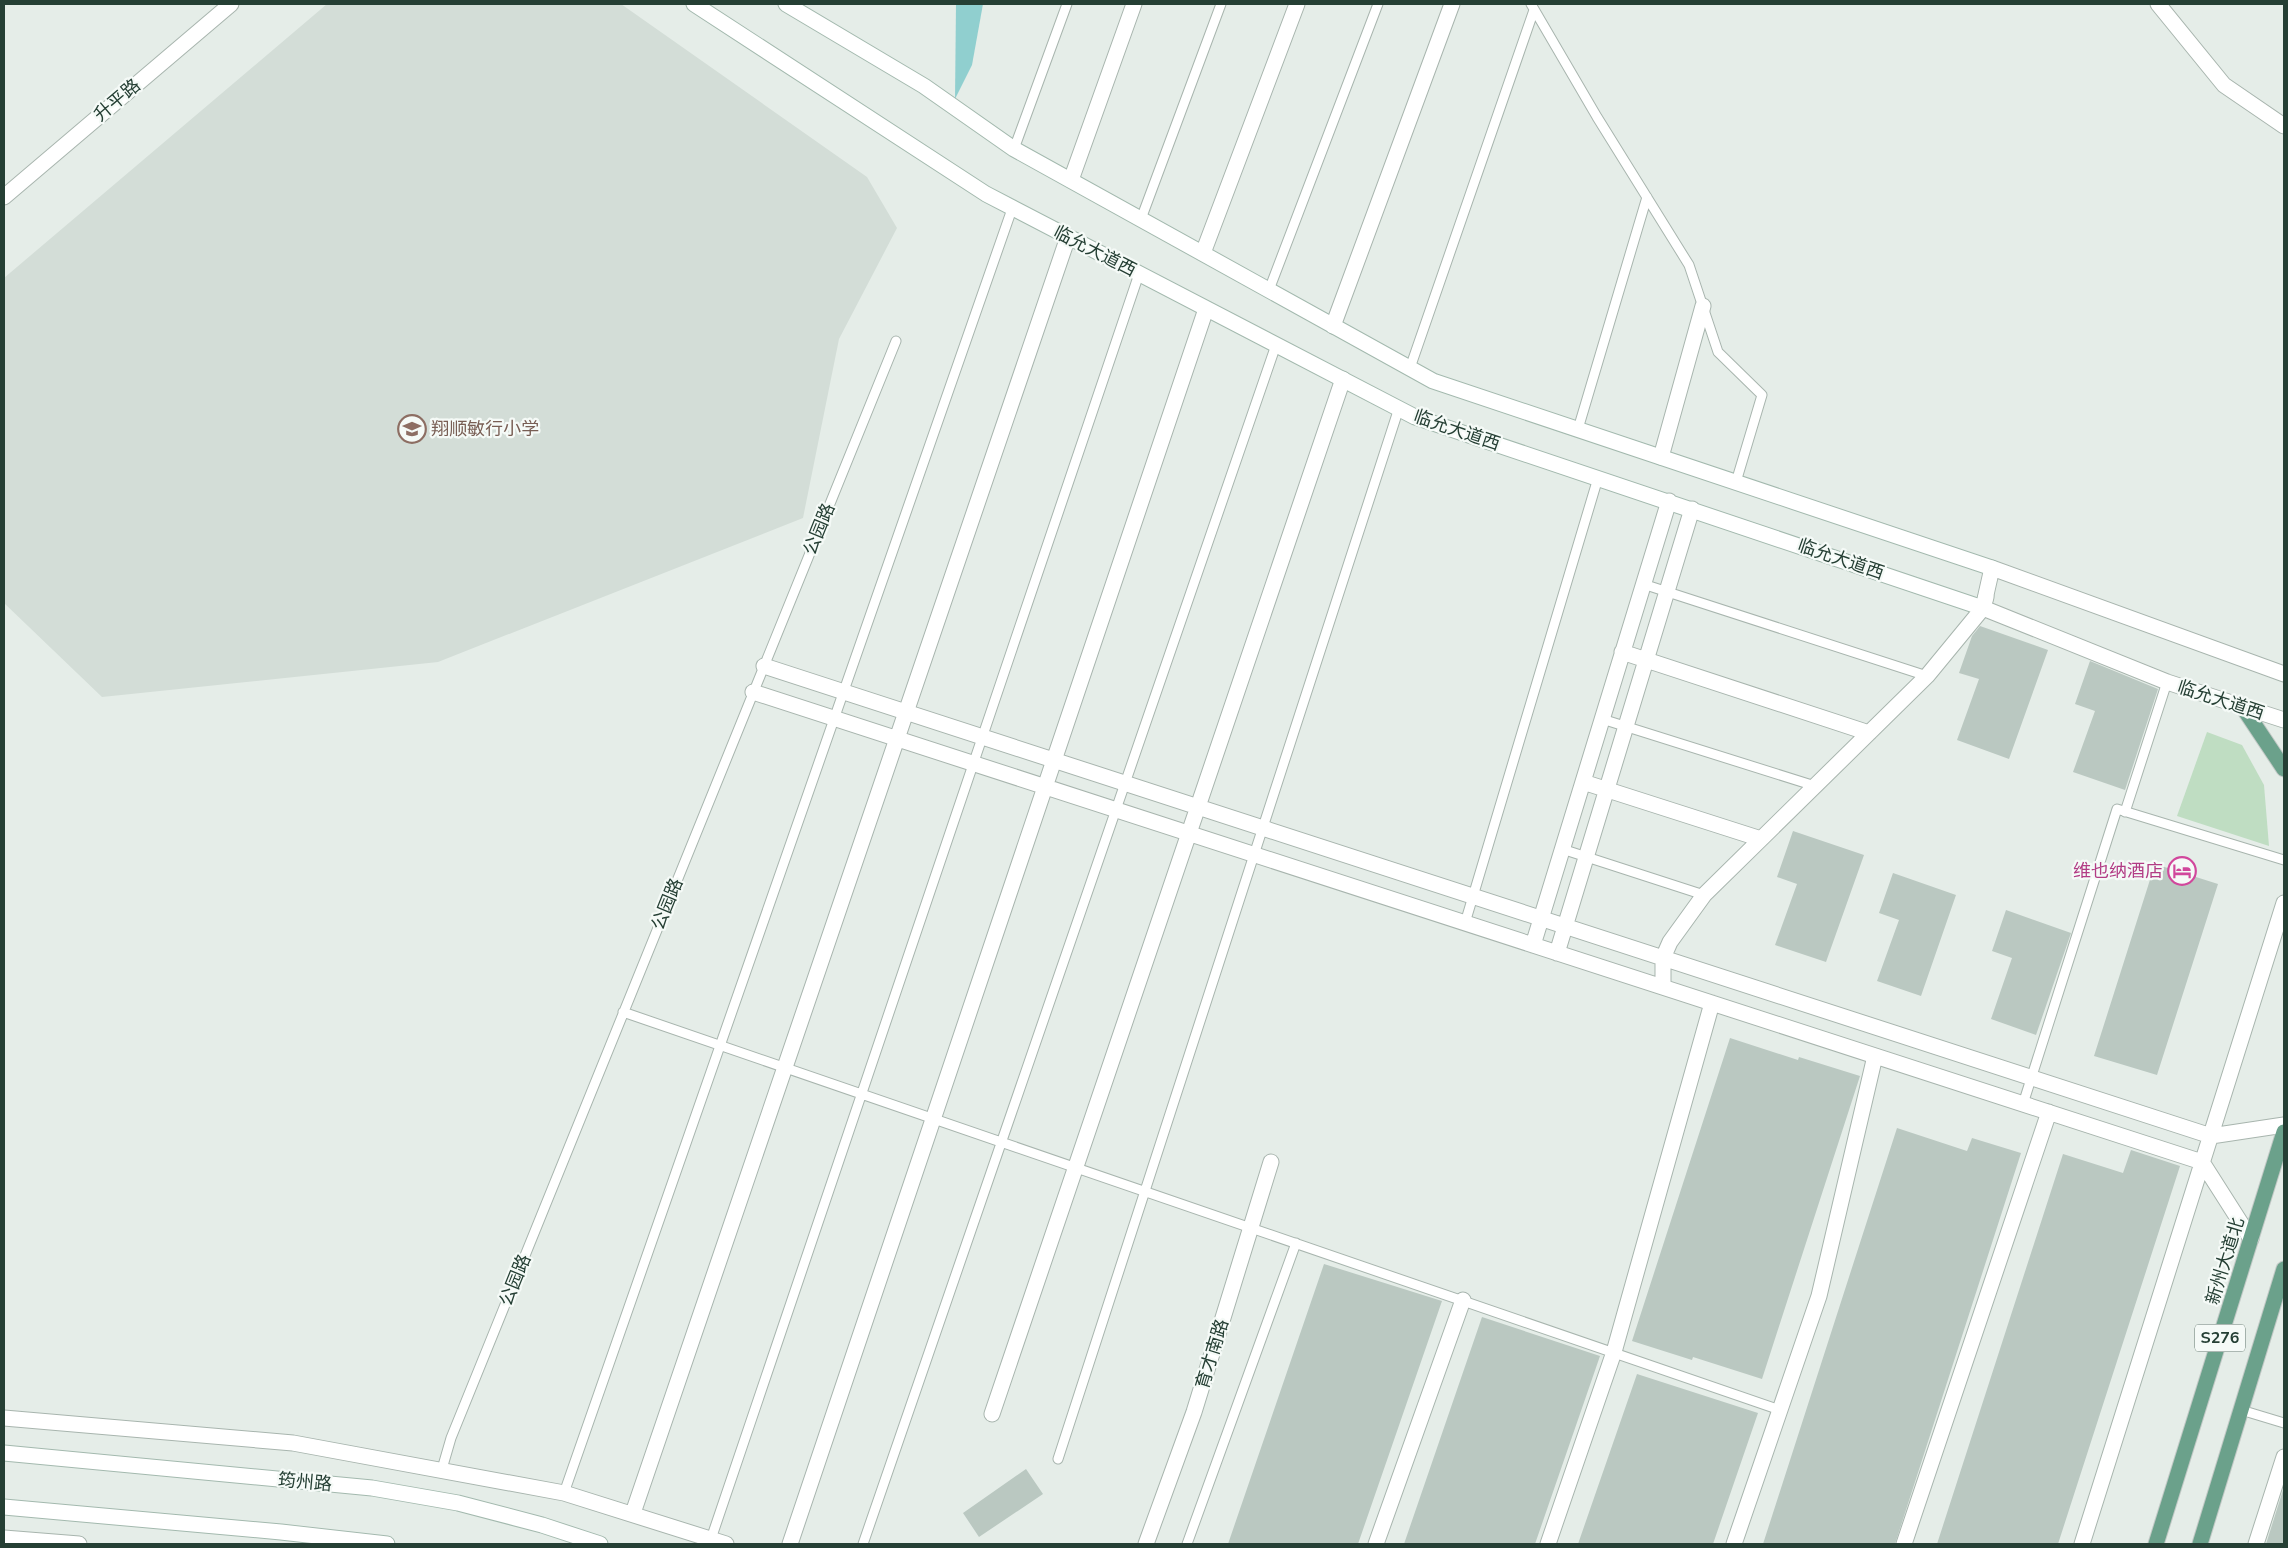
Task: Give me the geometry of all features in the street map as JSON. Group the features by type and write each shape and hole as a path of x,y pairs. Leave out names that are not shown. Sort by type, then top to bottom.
{"main road":[{"path":"2242,706 2284,769"},
{"name":"新州大道北","path":"2156,1544 2284,1132"},
{"name":"S276","path":"2200,1544 2284,1269"}],"street":[{"name":"升平路","path":"4,197 231,4"},
{"name":"临允大道西","path":"694,4 986,194 1415,417 1983,608 2168,682 2284,720"},
{"path":"786,4 924,86 1014,149 1433,381 1992,568 2284,674"},
{"path":"1071,180 1134,4"},
{"path":"1203,253 1297,4"},
{"path":"1334,326 1452,4"},
{"path":"2158,4 2224,85 2284,126"},
{"path":"634,1514 1068,237"},
{"path":"1661,457 1703,306"},
{"path":"790,1544 1206,309"},
{"path":"992,1414 1343,380"},
{"path":"1532,944 1669,501"},
{"path":"1557,952 1692,509"},
{"path":"1663,987 1663,958 1670,942 1704,895 1927,676 1983,608 1992,568"},
{"path":"1622,652 1869,733"},
{"path":"764,666 2211,1136 2284,1125"},
{"path":"753,692 2202,1162 2251,1239"},
{"path":"1583,782 1761,839"},
{"path":"2082,1544 2284,903"},
{"path":"1548,1544 1614,1352 1712,1003"},
{"path":"1734,1544 1819,1296 1876,1056"},
{"path":"1904,1544 2049,1112"},
{"name":"育才南路","path":"1146,1544 1194,1412 1271,1162"},
{"path":"1376,1544 1463,1300"},
{"path":"4,1418 293,1443 564,1493 726,1544"},
{"name":"筠州路","path":"4,1453 372,1488 458,1503 542,1525 600,1544"},
{"path":"2256,1544 2284,1457"},
{"path":"4,1507 280,1532 387,1544"},
{"path":"4,1538 79,1544"}],"lane":[{"path":"1014,149 1067,4"},
{"path":"1141,219 1220,4"},
{"path":"1269,290 1378,4"},
{"path":"1533,7 1597,117 1689,265 1718,352 1762,395 1736,482"},
{"path":"1410,368 1533,7"},
{"path":"1578,429 1647,197"},
{"path":"564,1493 1012,208"},
{"path":"711,1539 1139,274"},
{"name":"公园路","path":"442,1470 451,1438 896,341"},
{"path":"863,1544 1276,345"},
{"path":"1058,1459 1399,408"},
{"path":"1464,922 1598,478"},
{"path":"1644,584 1927,676"},
{"path":"2125,812 2168,682"},
{"path":"1602,719 1815,786"},
{"path":"2023,1104 2117,809 2284,860"},
{"path":"1562,848 1704,895"},
{"path":"623,1012 1780,1410"},
{"path":"1187,1544 1296,1243"},
{"path":"2241,1410 2284,1423"}],"shaded area":[{"name":"翔顺敏行小学","path":"327,4 621,4 867,177 897,228 839,339 803,518 438,662 102,697 4,603 4,278"}],"green space":[{"path":"2207,732 2242,745 2264,785 2269,846 2177,816"}],"water":[{"path":"956,4 983,4 972,65 955,99"}],"building":[{"path":"1980,626 2048,650 2009,759 1957,740 1979,679 1959,673 1972,636"},
{"path":"2090,661 2158,689 2125,790 2073,772 2095,711 2075,704"},
{"path":"1793,831 1864,855 1826,962 1775,945 1797,884 1777,877"},
{"path":"2155,864 2218,884 2157,1075 2094,1056"},
{"path":"1893,873 1956,895 1921,996 1877,981 1899,920 1879,913"},
{"path":"2006,910 2071,933 2036,1035 1991,1019 2012,958 1992,951"},
{"path":"1730,1038 1798,1060 1799,1057 1860,1076 1762,1379 1693,1357 1692,1360 1632,1341"},
{"path":"1897,1128 1967,1151 1972,1138 2021,1153 1895,1544 1763,1544"},
{"path":"2131,1150 2180,1166 2058,1544 1937,1544 2063,1154 2123,1173"},
{"path":"1324,1264 1442,1301 1358,1544 1228,1544"},
{"path":"1482,1317 1600,1356 1535,1544 1404,1544"},
{"path":"1637,1374 1758,1413 1713,1544 1578,1544"},
{"path":"1026,1469 1043,1494 979,1537 963,1513"},
{"path":"2283,1490 2284,1544 2266,1544"}],"place":[{"name":"翔顺敏行小学","path":"412,429"},
{"name":"维也纳酒店","path":"2182,871"}]}
